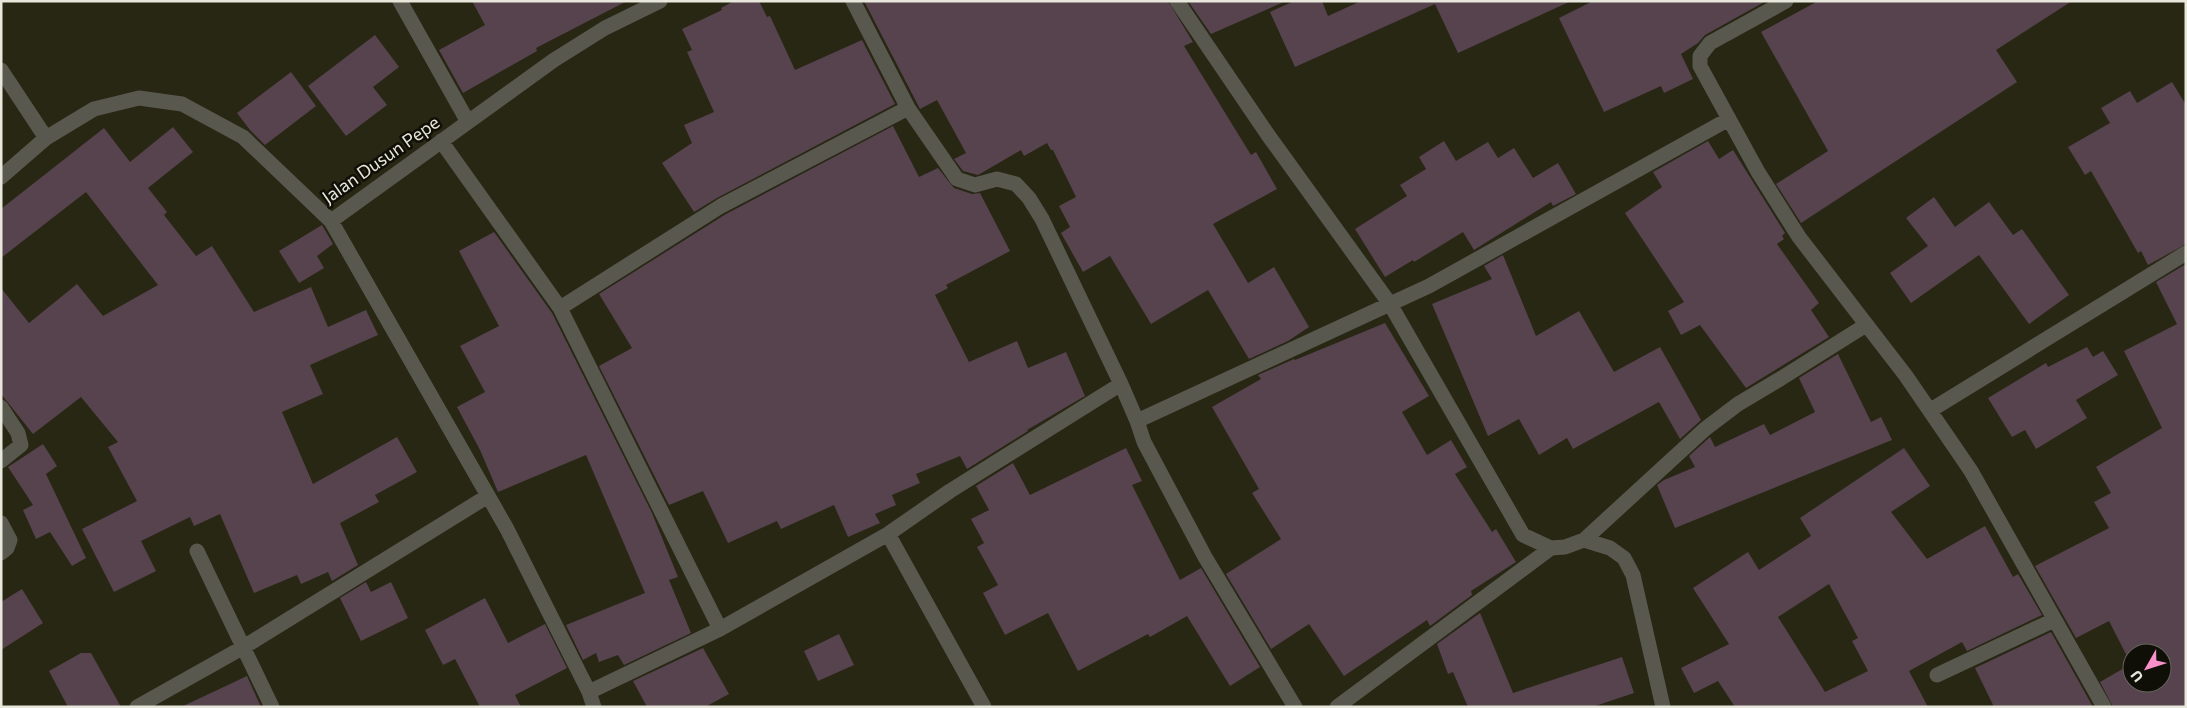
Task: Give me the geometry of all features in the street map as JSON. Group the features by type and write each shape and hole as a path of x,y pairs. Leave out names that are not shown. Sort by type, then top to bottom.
{"street":[{"path":"400,1 468,122"},
{"name":"Jalan Dusun Pepe","path":"1,177 46,138 94,110 139,98 182,104 243,137 331,221 554,60 605,28 660,1"},
{"path":"853,1 908,108 957,179 975,185 998,179 1016,184 1029,198 1042,219 1121,384 1144,442 1205,558 1295,707"},
{"path":"1177,1 1273,144 1390,304 1523,535 1551,548 1565,547 1584,540 1718,419 1738,404 1866,325"},
{"path":"1786,1 1710,43 1700,56 1700,66 1758,172 1799,237 1931,410 1971,471 2104,707"},
{"path":"1,70 46,138"},
{"path":"560,308 721,206 908,108"},
{"path":"1137,421 1429,286 1729,119"},
{"path":"441,141 560,308 720,629"},
{"path":"331,221 507,529 589,692 594,707"},
{"path":"1931,410 2186,253"},
{"path":"589,692 720,629 888,534 950,491 1121,384"},
{"path":"1,407 18,433 21,445 1,461"},
{"path":"137,707 242,648 488,496"},
{"path":"1,523 10,540 7,548 1,553"},
{"path":"888,534 984,707"},
{"path":"1584,540 1610,548 1624,558 1633,575 1663,707"},
{"path":"1337,707 1551,548"},
{"path":"197,551 272,707"},
{"path":"1937,675 2054,620"}],"building":[{"path":"472,1 627,1 536,48 537,51 463,93 439,50 485,25"},
{"path":"734,1 759,1 767,17 770,16 795,70 862,40 895,104 694,212 662,163 692,143 684,125 714,112 687,52 692,50 682,29 722,10 721,8"},
{"path":"864,1 1168,1 1193,42 1184,46 1251,155 1256,152 1277,189 1213,224 1248,283 1274,267 1309,327 1288,341 1249,359 1208,290 1151,324 1110,256 1083,272 1061,233 1070,227 1059,206 1076,197 1053,150 1051,150 1047,143 1024,156 1021,150 978,175 963,171 954,159 966,153 937,100 920,109"},
{"path":"1188,1 1286,1 1211,34"},
{"path":"1294,1 1322,1 1328,16 1361,1 1571,1 1458,53 1435,4 1295,67 1270,12"},
{"path":"1593,1 1766,1 1705,35 1698,43 1681,54 1693,79 1664,93 1661,86 1604,112 1559,18"},
{"path":"1818,1 2072,1 1996,50 2017,82 1801,223 1776,184 1828,151 1761,32"},
{"path":"375,35 399,67 373,87 387,105 346,136 308,86"},
{"path":"291,72 316,106 265,145 237,113"},
{"path":"2172,82 2186,105 2186,244 2148,265 2141,251 2138,253 2091,171 2085,175 2068,147 2110,123 2101,108 2130,91 2137,103"},
{"path":"893,126 919,177 938,168 954,188 972,194 980,193 1010,251 946,285 948,288 935,295 969,362 1017,341 1028,368 1066,352 1085,396 1027,430 967,469 960,456 916,474 920,483 892,495 896,505 875,514 880,523 848,537 834,505 781,529 777,521 728,543 703,491 669,505 599,366 632,348 599,294 726,214"},
{"path":"173,127 193,152 148,188 167,212 164,215 196,256 212,246 254,312 311,287 328,327 366,310 378,335 310,365 323,394 282,412 313,484 397,437 417,472 375,495 379,502 340,523 358,565 332,581 328,572 301,584 297,575 254,593 220,514 194,526 190,517 141,541 156,571 114,592 82,529 137,501 108,447 118,442 81,397 33,434 1,394 1,288 29,323 77,284 103,316 158,285 86,192 1,258 1,209 104,128 130,162"},
{"path":"1444,141 1456,161 1488,142 1498,158 1514,148 1533,178 1558,163 1576,194 1553,206 1551,202 1474,250 1463,232 1385,277 1355,229 1407,196 1400,185 1426,169 1419,157"},
{"path":"1708,141 1719,159 1733,150 1785,233 1782,236 1784,239 1777,244 1819,303 1811,310 1829,337 1746,388 1700,325 1681,335 1668,311 1684,302 1625,213 1662,187 1653,172"},
{"path":"1934,197 1955,227 1989,202 2013,235 2022,229 2069,295 2029,324 1979,255 1911,303 1890,273 1928,246 1906,218"},
{"path":"322,225 333,244 317,256 324,268 299,283 279,251"},
{"path":"494,232 552,313 652,513 678,577 669,580 691,633 624,665 618,655 599,662 596,653 583,660 566,625 645,593 586,455 498,492 480,450 457,407 485,392 460,346 499,326 459,251"},
{"path":"1503,255 1536,336 1579,311 1614,372 1660,347 1701,420 1680,439 1659,402 1573,449 1567,438 1539,455 1519,419 1488,436 1432,304 1492,279 1484,266"},
{"path":"2186,264 2186,707 2113,707 2100,682 2122,669 2122,693 2172,693 2172,643 2122,643 2122,646 2109,621 2076,638 2035,566 2109,528 2094,502 2111,493 2096,467 2162,428 2124,351 2177,324 2156,282"},
{"path":"1385,323 1429,396 1402,412 1427,455 1451,440 1467,467 1455,474 1492,532 1496,529 1516,562 1471,591 1472,595 1430,626 1427,620 1344,676 1309,624 1271,649 1226,574 1281,539 1252,493 1259,489 1212,407 1261,379 1258,375"},
{"path":"2087,347 2093,357 2103,351 2118,375 2076,400 2087,418 2036,449 2025,430 2012,437 1988,398 2046,363 2048,367"},
{"path":"1838,354 1871,422 1881,417 1892,440 1675,528 1657,485 1664,480 1695,467 1689,456 1710,437 1715,447 1764,424 1770,435 1815,412 1799,378"},
{"path":"43,444 57,466 46,474 86,558 72,566 50,532 36,539 23,510 33,505 8,467"},
{"path":"1126,448 1142,481 1132,485 1180,580 1201,568 1260,667 1230,686 1187,616 1150,637 1148,634 1078,671 1048,613 1005,635 983,593 998,585 977,547 984,543 971,519 989,510 976,486 1013,463 1030,495"},
{"path":"1904,448 1930,486 1891,512 1927,559 1985,526 2013,577 2018,574 2042,615 1967,651 1962,642 1909,671 1928,707 1735,707 1718,681 1694,693 1681,668 1729,644 1693,588 1748,552 1759,570 1811,536 1800,518","holes":["1829,584 1858,638 1852,641 1868,671 1825,692 1778,617"]},
{"path":"366,582 371,592 391,582 408,618 361,641 340,598"},
{"path":"22,589 43,623 1,650 1,602"},
{"path":"485,598 508,643 545,624 567,668 515,695 521,707 480,707 455,659 443,665 425,630"},
{"path":"1480,613 1513,693 1622,657 1634,693 1592,707 1468,707 1453,672 1448,674 1437,644"},
{"path":"2051,632 2093,707 1994,707 1975,668"},
{"path":"839,634 854,665 818,681 804,651"},
{"path":"703,648 729,694 705,707 647,707 633,681"},
{"path":"81,653 91,653 121,707 68,707 49,671"},
{"path":"247,676 261,707 181,707"}]}
